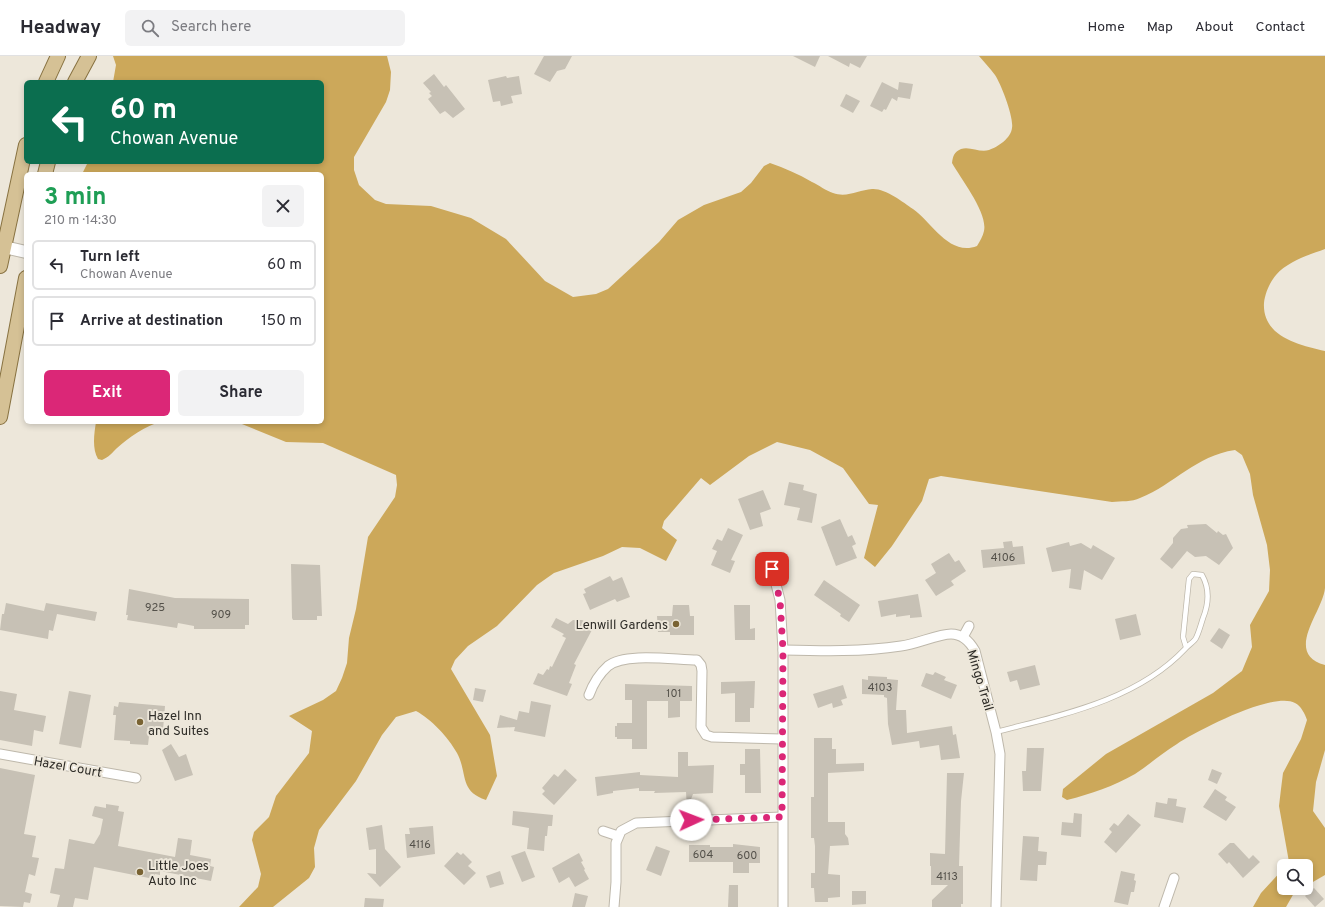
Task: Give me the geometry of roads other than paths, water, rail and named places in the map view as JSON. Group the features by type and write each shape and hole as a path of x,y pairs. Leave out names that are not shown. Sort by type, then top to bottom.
{"main road":[{"path":"47,80 58,56"},
{"path":"76,80 89,56"},
{"path":"0,266 2,247 24,154"},
{"path":"0,418 24,289"}],"street":[{"path":"2,247 24,252"},
{"path":"772,569 780,600 783,650 783,907"},
{"path":"963,637 969,626"},
{"name":"Mingo Trail","path":"783,650 843,652 874,650 908,645 945,634 953,634 963,637 975,651 996,732 1000,754 996,907"},
{"path":"589,695 600,674 616,661 638,658 697,660 701,665 702,671 701,728 706,735 712,737 782,739"},
{"name":"Hazel Court","path":"0,754 136,778"},
{"path":"614,907 616,882 616,843 621,831 636,823 782,817"},
{"path":"603,831 618,836"},
{"path":"1164,907 1174,878"}],"lane":[{"path":"996,732 1084,709 1114,697 1152,675 1177,658 1195,639 1206,611 1209,596 1207,583 1202,575 1193,574 1189,579 1183,637 1186,647"}],"place":[{"name":"Lenwill Gardens","path":"676,624"},
{"name":"Hazel Inn and Suites","path":"140,722"},
{"name":"Little Joes Auto Inc","path":"140,872"}]}
